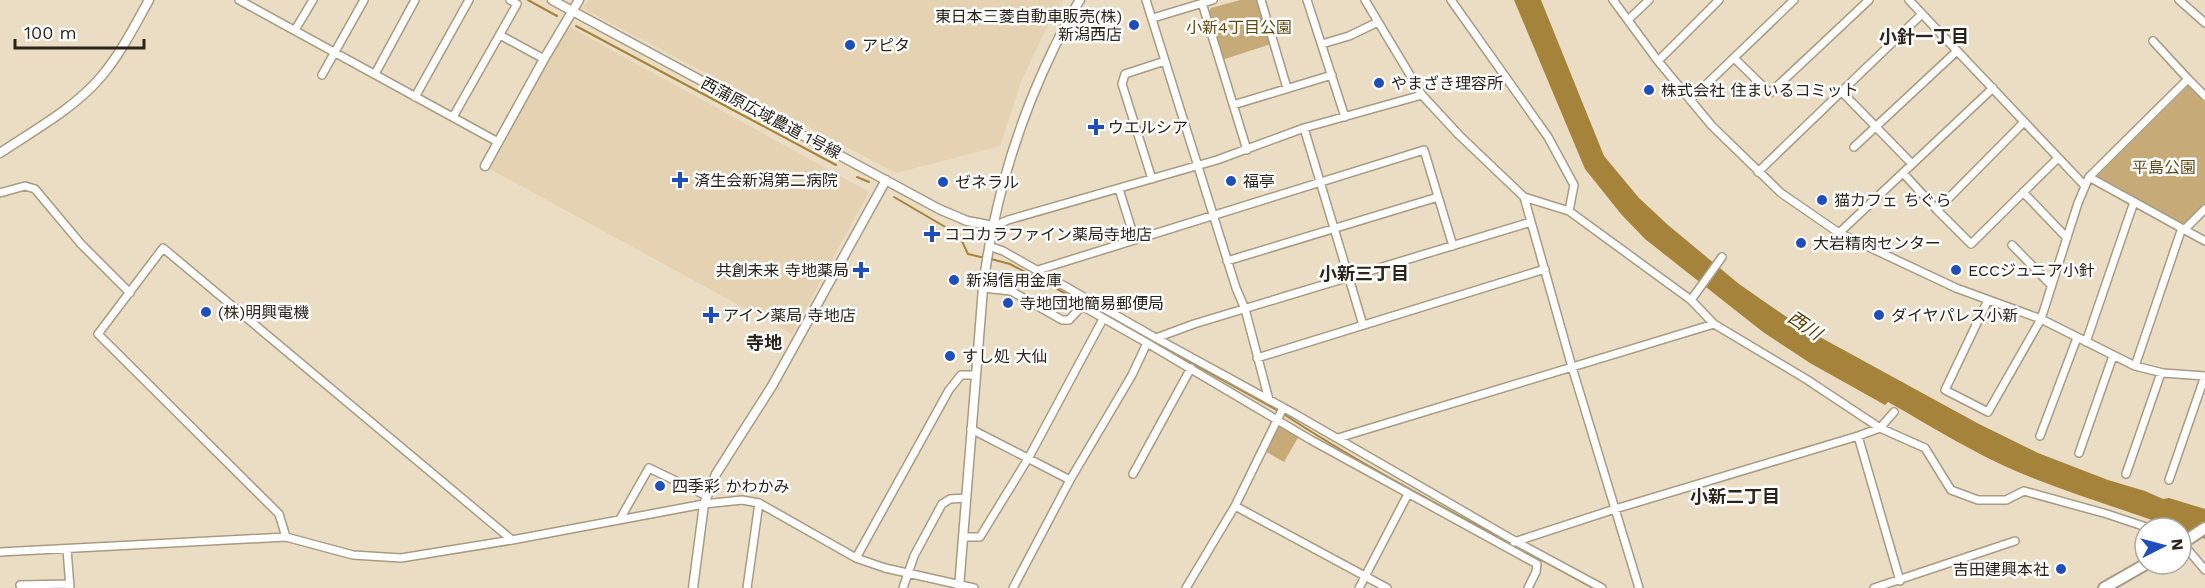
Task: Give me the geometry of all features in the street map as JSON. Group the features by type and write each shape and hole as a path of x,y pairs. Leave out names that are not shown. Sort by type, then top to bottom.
{"main road":[{"path":"2104,588 2133,571"}],"street":[{"path":"0,153 66,109 99,80 119,54 149,0"},
{"path":"240,0 498,142"},
{"path":"255,9 260,0"},
{"path":"295,30 313,0"},
{"path":"322,75 364,0"},
{"path":"375,74 415,0"},
{"path":"415,97 469,0"},
{"path":"453,117 518,4 510,0"},
{"name":"西蒲原広域農道 1号線","path":"552,0 955,217 994,226"},
{"path":"485,166 544,58 579,0"},
{"path":"959,586 982,288 989,246 1007,170 1023,121 1041,74 1080,0"},
{"path":"1146,0 1227,261 1245,309 1269,400"},
{"path":"1153,18 1213,0"},
{"path":"1262,0 1287,88"},
{"path":"1307,0 1345,117"},
{"path":"1365,0 1422,95 1459,135 1524,197 1569,211 1691,300 1714,324 1806,379 1880,428 1924,448 1952,490 1978,500 2006,500 2024,491 2133,523"},
{"path":"1451,0 1548,137 1574,185 1569,211"},
{"path":"1612,0 1690,100 1758,172 1780,193 1839,233 1956,288 2041,319 2135,366 2161,373 2205,376 2169,480"},
{"path":"1628,20 1650,0"},
{"path":"1658,60 1719,0"},
{"path":"1690,100 1794,0"},
{"path":"1734,58 1770,93 1869,0"},
{"path":"1908,0 2085,186"},
{"path":"2179,0 2205,23"},
{"path":"1202,3 1247,150"},
{"path":"1758,172 1922,14"},
{"path":"1322,44 1349,36 1378,22"},
{"path":"500,35 544,58"},
{"path":"2153,41 2205,96"},
{"path":"1854,147 1957,51"},
{"path":"1152,179 1122,84 1125,74 1166,61"},
{"path":"1233,105 1332,75"},
{"path":"1988,300 1945,390 1988,412 2041,319 2089,177 2188,79"},
{"path":"1839,233 1993,88"},
{"path":"1842,92 1912,165"},
{"path":"994,226 1197,166 1304,128 1422,95"},
{"path":"1937,210 2024,122"},
{"path":"1304,128 1363,325"},
{"path":"1038,270 1424,150 1453,246"},
{"path":"1903,173 1971,244 2058,158"},
{"path":"2089,177 2205,241"},
{"path":"693,588 705,500 716,474 772,386 886,180"},
{"path":"0,193 26,186 35,189 81,244 130,293"},
{"path":"1119,189 1135,240"},
{"path":"2023,192 2067,238"},
{"path":"1227,261 1438,197"},
{"path":"1524,197 1572,367 1639,588"},
{"path":"2086,342 2134,202"},
{"path":"2135,366 2183,229 2205,209"},
{"path":"1156,338 1194,324 1531,222"},
{"path":"2012,245 2052,285"},
{"path":"989,246 1003,250 1156,338 1338,438 1515,541 1602,588"},
{"path":"286,537 279,514 98,334 163,248 512,540"},
{"path":"1691,300 1722,256"},
{"path":"1257,358 1545,268"},
{"path":"982,288 1011,291 1062,320 1068,320 1082,306 1279,419 1311,440 1537,564 1536,572 1528,588"},
{"path":"963,537 980,537 1029,457 1103,319"},
{"path":"1338,438 1714,324"},
{"path":"2040,436 2077,338"},
{"path":"1013,588 1070,480 1132,375 1147,343"},
{"path":"2079,453 2113,356"},
{"path":"1133,474 1191,368"},
{"path":"2126,474 2161,373"},
{"path":"856,558 949,390 961,375 976,375"},
{"path":"1186,588 1235,506 1283,408"},
{"path":"1509,548 1515,541 1858,436 1880,428 1894,412"},
{"path":"971,429 1070,480"},
{"path":"1858,436 1900,581"},
{"path":"620,519 649,468 705,500"},
{"path":"1359,588 1408,494"},
{"path":"903,588 907,572 942,504 950,499 966,498"},
{"path":"0,552 286,537 353,555 401,558 512,540 705,500 742,500 759,503 856,558 974,588"},
{"path":"747,588 759,503"},
{"path":"1235,506 1387,588"},
{"path":"1874,588 2015,541"},
{"path":"21,588 20,585 69,586 67,549"},
{"path":"2193,556 2205,570"}],"shaded area":[{"path":"588,0 1063,0 1052,17 1022,79 1000,146 896,173 582,8"},
{"path":"1514,0 1541,0 1604,156 1639,198 1739,284 1811,334 2038,453 2163,499 2169,498 2205,509 2205,539 2193,534 2193,516 2139,516 2037,480 1968,448 1888,402 1885,405 1810,363 1763,332 1645,239 1621,214 1585,169"},
{"name":"済生会新潟第二病院","path":"568,26 869,192 792,334 490,169"}],"green space":[{"name":"小新4丁目公園","path":"1240,0 1258,0 1271,44 1222,60 1209,12 1211,8"},
{"name":"平島公園","path":"2188,86 2205,102 2205,204 2182,224 2096,177"},
{"path":"1280,425 1299,436 1284,462 1265,451"}],"waterway":[{"path":"528,0 557,16"},
{"path":"576,26 836,165"},
{"path":"857,177 869,182"},
{"path":"894,197 959,235 968,254 985,258"},
{"path":"991,259 1010,264 1083,303"},
{"path":"1096,310 1282,413 1397,482 1593,588"}],"place":[{"name":"東日本三菱自動車販売(株) 新潟西店","path":"1134,25"},
{"name":"アピタ","path":"850,45"},
{"name":"やまざき理容所","path":"1379,83"},
{"name":"株式会社 住まいるコミット","path":"1649,90"},
{"name":"ウエルシア","path":"1096,127"},
{"name":"済生会新潟第二病院","path":"680,180"},
{"name":"福亭","path":"1231,181"},
{"name":"ゼネラル","path":"943,182"},
{"name":"猫カフェ ちぐら","path":"1822,200"},
{"name":"ココカラファイン薬局寺地店","path":"932,234"},
{"name":"大岩精肉センター","path":"1801,243"},
{"name":"共創未来 寺地薬局","path":"861,270"},
{"name":"ECCジュニア小針","path":"1956,270"},
{"name":"新潟信用金庫","path":"954,280"},
{"name":"寺地団地簡易郵便局","path":"1008,303"},
{"name":"(株)明興電機","path":"206,312"},
{"name":"アイン薬局 寺地店","path":"711,315"},
{"name":"ダイヤパレス小新","path":"1879,315"},
{"name":"すし処 大仙","path":"950,356"},
{"name":"四季彩 かわかみ","path":"660,486"},
{"name":"吉田建興本社","path":"2061,569"}],"district":[{"name":"小針一丁目","path":"1924,36"},
{"name":"小新三丁目","path":"1364,273"},
{"name":"寺地","path":"764,342"},
{"name":"小新二丁目","path":"1735,496"}],"water label":[{"name":"西川","path":"1805,325"}]}
